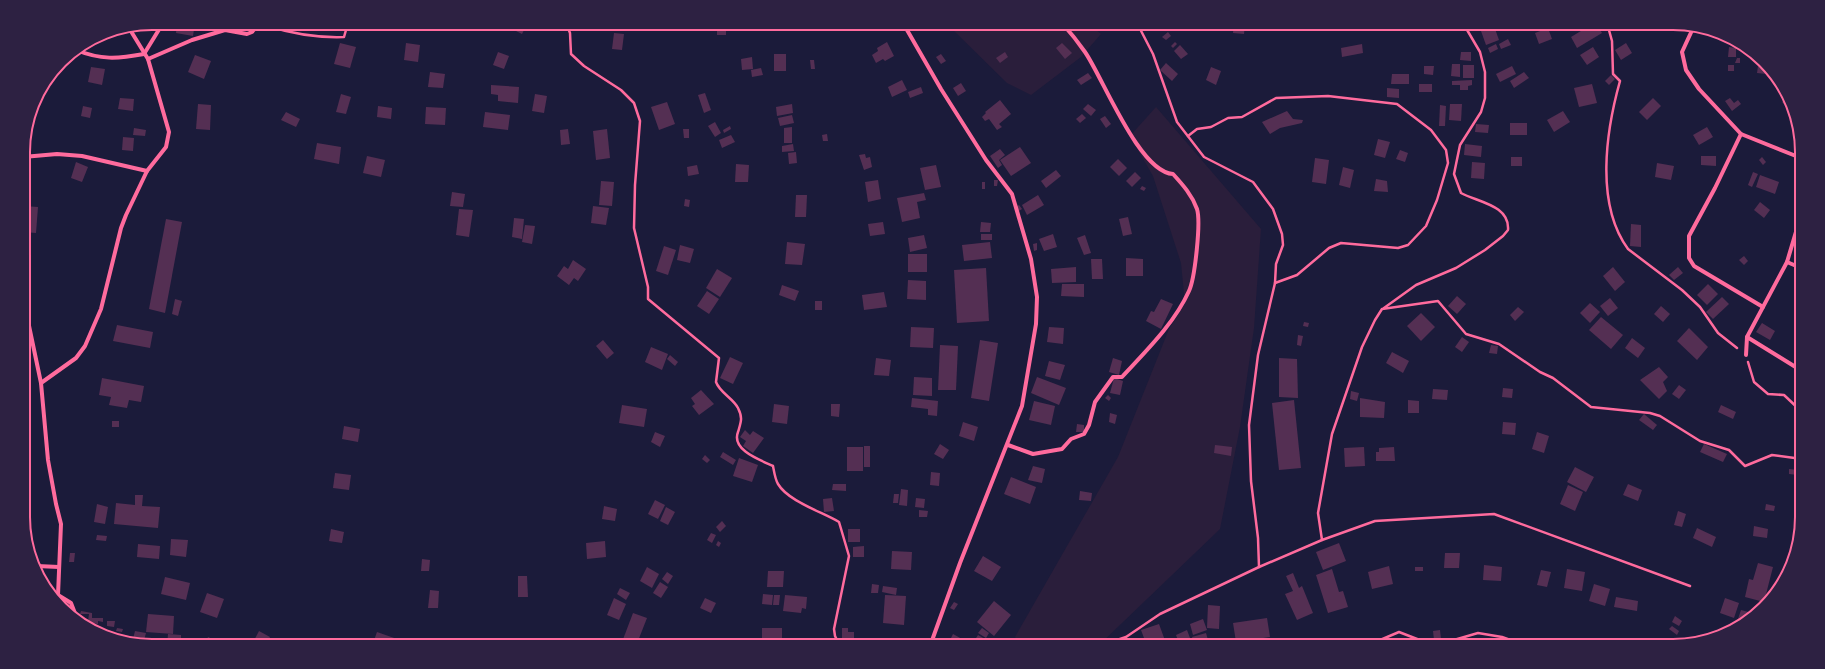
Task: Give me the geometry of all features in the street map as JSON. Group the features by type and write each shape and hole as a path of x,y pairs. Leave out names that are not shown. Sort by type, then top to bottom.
{"street":[{"path":"82,52 92,56 117,59 144,54 159,30"},
{"path":"148,59 192,40 225,30 247,34 254,30"},
{"path":"907,30 941,89 986,160 1012,194 1031,258 1037,297 1036,324 1022,406 960,564 933,639"},
{"path":"1008,444 1033,454 1062,449 1071,440 1084,434 1089,425 1095,402 1105,387 1113,377 1122,377 1164,331 1190,290 1198,244 1197,211 1190,193 1173,174 1167,174 1152,161 1130,136 1085,52 1068,30"},
{"path":"1691,31 1682,52 1686,70 1699,89 1741,134 1795,156"},
{"path":"41,383 76,358 85,346 101,309 121,228 147,171 166,147 169,132 148,59 131,32"},
{"path":"1741,134 1715,188 1689,236 1689,258 1694,266 1763,307"},
{"path":"30,156 57,154 82,156 147,171"},
{"path":"1746,355 1747,337 1787,262 1795,235"},
{"path":"1787,262 1795,265"},
{"path":"30,331 41,383 48,460 61,524 58,595 71,603 74,611"},
{"path":"1747,337 1795,367"},
{"path":"41,566 59,567"}],"path":[{"path":"282,30 294,34 320,38 344,37 346,30"},
{"path":"569,30 571,54 584,66 621,90 634,103 640,121 635,185 634,228 648,287 648,299 719,358 716,382 717,386 734,401 742,415 742,424 737,433 737,440 740,446 751,456 773,466 778,484 796,500 839,522 849,556 834,629 836,639"},
{"path":"1141,30 1153,54 1177,122 1204,157 1253,182 1273,210 1282,234 1283,245 1276,264 1275,283 1258,355 1250,425 1251,481 1258,538 1258,567"},
{"path":"1322,540 1318,513 1332,434 1362,347 1375,320 1382,309 1416,285 1456,268 1485,250 1503,236 1508,230 1507,220 1492,204 1462,193 1454,174 1460,145 1481,112 1485,98 1485,72 1480,52 1467,30"},
{"path":"1608,30 1612,42 1613,74 1620,81 1611,114 1606,154 1607,174 1609,197 1615,224 1621,240 1628,248 1700,306 1718,333 1746,355 1754,382 1768,394 1784,395 1795,405"},
{"path":"1188,136 1197,129 1211,127 1228,118 1242,117 1276,98 1328,96 1397,104 1431,130 1446,150 1448,163 1437,200 1426,226 1408,245 1398,248 1341,244 1329,248 1297,275 1275,283"},
{"path":"1382,309 1438,301 1466,334 1499,344 1540,372 1553,378 1591,407 1650,412 1660,416 1700,441 1729,450 1745,466 1772,455 1795,458"},
{"path":"1120,639 1126,637 1160,614 1258,567 1322,540 1375,521 1494,514 1690,586"},
{"path":"1382,639 1399,632 1417,639"},
{"path":"1457,639 1478,633 1508,639"}],"shaded area":[{"path":"953,30 1097,30 1101,34 1081,57 1031,95 1007,83"},
{"path":"1156,107 1261,229 1254,328 1240,427 1220,529 1105,639 1016,639 1015,637 1118,457 1169,329 1185,304 1181,263 1153,176 1130,136"}],"building":[{"path":"176,30 194,30 193,36 176,33"},
{"path":"514,30 524,30 522,34"},
{"path":"717,30 726,30 726,35 717,35"},
{"path":"1233,30 1244,30 1244,34 1233,33"},
{"path":"1495,30 1499,40 1486,45 1481,31"},
{"path":"1543,30 1549,30 1552,39 1539,44 1535,33"},
{"path":"1582,30 1600,30 1602,33 1577,48 1571,37"},
{"path":"1168,32 1171,36 1166,40 1162,37"},
{"path":"614,33 624,34 622,50 612,49"},
{"path":"1508,39 1511,45 1501,49 1499,44"},
{"path":"887,42 894,56 885,61 883,59 876,63 872,55 878,51 877,48"},
{"path":"1175,42 1177,44 1173,48 1171,46"},
{"path":"340,43 356,47 350,68 334,64"},
{"path":"406,43 420,45 418,62 404,60"},
{"path":"1062,43 1072,53 1065,59 1056,48"},
{"path":"1626,43 1632,53 1621,60 1615,50"},
{"path":"1362,44 1363,53 1342,57 1341,48"},
{"path":"1496,44 1498,49 1490,53 1488,48"},
{"path":"1180,45 1188,54 1181,59 1174,51"},
{"path":"1593,47 1599,57 1587,65 1580,55"},
{"path":"1729,47 1736,48 1736,57 1728,57"},
{"path":"498,52 509,56 504,69 493,65"},
{"path":"1005,52 1008,57 1000,63 996,58"},
{"path":"1461,52 1471,52 1471,61 1460,60"},
{"path":"774,54 786,54 786,71 774,71"},
{"path":"941,54 946,61 941,64 936,57"},
{"path":"195,55 211,61 204,79 188,72"},
{"path":"752,57 753,69 742,70 741,59"},
{"path":"1737,58 1740,58 1740,63 1735,63"},
{"path":"810,60 814,60 815,69 811,69"},
{"path":"1166,63 1178,74 1172,81 1160,70"},
{"path":"1452,64 1460,64 1460,77 1451,76"},
{"path":"1463,65 1474,65 1474,78 1463,78"},
{"path":"1728,65 1734,65 1734,71 1728,71"},
{"path":"1758,65 1766,74 1757,73"},
{"path":"1424,66 1434,66 1433,75 1424,74"},
{"path":"1512,66 1516,74 1500,82 1496,74"},
{"path":"91,67 105,69 102,85 88,82"},
{"path":"1211,67 1221,71 1216,85 1206,80"},
{"path":"761,68 763,75 752,77 751,70"},
{"path":"430,72 445,74 443,88 428,87"},
{"path":"1524,72 1529,78 1514,88 1510,81"},
{"path":"1088,73 1092,78 1081,85 1077,80"},
{"path":"1392,74 1409,74 1409,84 1391,84"},
{"path":"1611,75 1615,79 1609,85 1605,81"},
{"path":"902,80 907,90 892,97 888,87"},
{"path":"1472,80 1472,85 1468,86 1468,90 1460,90 1460,85 1452,85 1452,81"},
{"path":"961,83 966,91 958,96 953,88"},
{"path":"1419,84 1432,84 1432,92 1419,92"},
{"path":"1592,84 1597,103 1579,107 1574,88"},
{"path":"491,85 519,87 518,103 498,101 498,95 491,94"},
{"path":"921,87 923,93 910,98 908,92"},
{"path":"1387,88 1399,89 1399,98 1387,97"},
{"path":"705,93 711,110 704,113 698,95"},
{"path":"341,94 351,97 346,114 336,112"},
{"path":"535,94 547,96 544,113 532,111"},
{"path":"120,98 134,99 133,111 118,109"},
{"path":"1653,98 1661,106 1647,120 1639,112"},
{"path":"1730,98 1734,103 1738,100 1741,104 1732,111 1725,101"},
{"path":"1000,100 1011,114 999,124 1002,127 997,130 989,119 985,121 982,117 986,113 985,112"},
{"path":"667,102 675,124 659,130 651,107"},
{"path":"198,104 211,105 210,130 196,129"},
{"path":"792,104 793,113 777,116 776,107"},
{"path":"1088,104 1096,110 1091,116 1083,109"},
{"path":"1450,104 1462,104 1461,121 1449,120"},
{"path":"1440,105 1446,106 1445,126 1439,126"},
{"path":"83,106 92,108 90,118 81,116"},
{"path":"378,106 392,108 391,119 377,117"},
{"path":"426,107 446,108 445,125 425,124"},
{"path":"1287,111 1293,119 1303,120 1302,123 1280,128 1270,134 1262,122"},
{"path":"1563,111 1570,122 1554,132 1547,120"},
{"path":"286,112 300,119 296,127 281,120"},
{"path":"485,112 510,115 508,130 483,127"},
{"path":"1082,114 1086,118 1080,123 1076,119"},
{"path":"792,115 794,123 780,126 778,118"},
{"path":"1105,116 1111,124 1106,128 1100,119"},
{"path":"715,122 721,133 715,137 708,126"},
{"path":"1510,123 1527,123 1527,135 1510,135"},
{"path":"1476,124 1489,125 1488,133 1475,132"},
{"path":"730,126 731,129 724,133 723,130"},
{"path":"792,127 792,143 784,143 784,128"},
{"path":"1707,127 1713,137 1699,145 1693,135"},
{"path":"134,128 146,130 145,136 133,135"},
{"path":"568,129 570,144 561,145 560,130"},
{"path":"607,129 610,158 596,160 593,131"},
{"path":"683,129 689,129 689,138 684,138"},
{"path":"827,134 828,141 823,141 822,135"},
{"path":"731,135 735,142 722,148 719,140"},
{"path":"123,137 134,138 133,151 122,150"},
{"path":"1378,139 1390,142 1385,158 1374,155"},
{"path":"317,143 341,147 339,164 314,159"},
{"path":"793,144 794,151 782,152 782,146"},
{"path":"1465,144 1482,146 1481,157 1464,155"},
{"path":"1020,147 1031,163 1011,176 1000,160"},
{"path":"1000,149 1005,155 999,160 1002,165 998,168 990,156"},
{"path":"1400,150 1408,153 1405,162 1396,159"},
{"path":"796,152 797,163 789,164 788,153"},
{"path":"865,154 866,158 870,157 872,167 864,170 859,155"},
{"path":"367,156 385,160 381,177 363,173"},
{"path":"1701,156 1716,156 1716,166 1701,165"},
{"path":"1511,157 1522,157 1522,166 1511,166"},
{"path":"1762,157 1766,162 1763,165 1759,160"},
{"path":"1315,158 1329,160 1326,184 1312,182"},
{"path":"1118,159 1127,168 1119,176 1110,167"},
{"path":"76,162 88,167 82,182 71,178"},
{"path":"1472,162 1485,163 1484,179 1471,178"},
{"path":"1657,163 1674,166 1671,180 1655,177"},
{"path":"736,164 749,165 748,182 735,182"},
{"path":"697,165 699,174 688,176 687,167"},
{"path":"936,165 941,187 925,190 920,168"},
{"path":"1343,167 1354,170 1350,188 1339,185"},
{"path":"1056,170 1061,176 1046,188 1041,181"},
{"path":"1135,172 1141,178 1132,187 1126,181"},
{"path":"1753,172 1758,174 1752,187 1748,185"},
{"path":"1760,175 1779,182 1775,194 1756,187"},
{"path":"1376,179 1387,181 1388,192 1374,191"},
{"path":"878,180 881,199 868,202 865,182"},
{"path":"994,180 998,180 997,186 994,186"},
{"path":"601,181 614,182 612,206 599,205"},
{"path":"982,182 985,182 985,189 982,189"},
{"path":"1142,186 1146,188 1144,191 1140,189"},
{"path":"452,192 465,194 463,207 450,206"},
{"path":"924,193 926,200 917,202 920,218 902,222 897,198"},
{"path":"796,195 807,195 806,217 795,217"},
{"path":"1038,195 1044,205 1027,215 1022,205"},
{"path":"685,199 690,200 689,207 684,206"},
{"path":"1760,202 1770,210 1764,218 1754,210"},
{"path":"1019,205 1022,209 1019,211 1016,207"},
{"path":"30,206 38,207 36,233 30,232"},
{"path":"593,206 609,208 606,225 591,223"},
{"path":"459,209 473,210 469,237 456,235"},
{"path":"1128,217 1132,234 1123,236 1119,219"},
{"path":"514,218 524,219 522,239 512,237"},
{"path":"166,219 182,222 165,313 149,309"},
{"path":"883,222 885,234 870,236 868,224"},
{"path":"981,222 991,223 990,232 980,232"},
{"path":"1631,224 1641,225 1641,247 1630,246"},
{"path":"525,225 535,226 532,244 522,242"},
{"path":"981,234 992,234 992,240 981,240"},
{"path":"1053,234 1057,247 1044,251 1039,239"},
{"path":"924,235 927,248 910,252 908,238"},
{"path":"1085,235 1091,253 1084,255 1077,238"},
{"path":"787,242 805,244 802,265 785,264"},
{"path":"990,242 992,258 964,261 962,245"},
{"path":"1037,243 1037,250 1034,251 1033,244"},
{"path":"680,245 694,249 690,263 677,260"},
{"path":"664,246 676,250 668,275 656,271"},
{"path":"908,254 927,254 927,272 908,272"},
{"path":"1744,256 1748,261 1744,265 1739,260"},
{"path":"1126,258 1143,259 1143,276 1126,276"},
{"path":"1091,259 1102,259 1103,279 1092,279"},
{"path":"573,260 586,269 578,281 574,278 569,285 557,276 564,266 568,269"},
{"path":"1076,267 1076,282 1052,283 1051,269"},
{"path":"1613,267 1625,282 1615,291 1603,276"},
{"path":"1678,267 1683,273 1674,280 1669,275"},
{"path":"986,268 989,321 957,323 954,270"},
{"path":"717,269 732,278 720,297 706,288"},
{"path":"908,280 926,281 926,300 907,299"},
{"path":"1062,284 1084,284 1084,297 1061,296"},
{"path":"1708,284 1718,294 1707,305 1697,295"},
{"path":"782,285 799,291 795,301 779,295"},
{"path":"707,291 719,299 709,314 697,306"},
{"path":"884,292 887,307 864,310 862,295"},
{"path":"1457,296 1466,304 1457,314 1448,306"},
{"path":"1722,297 1729,304 1713,319 1706,312"},
{"path":"1610,298 1618,308 1608,316 1600,306"},
{"path":"175,299 182,301 178,316 172,314"},
{"path":"1161,299 1173,304 1161,329 1146,321 1151,311 1154,312"},
{"path":"815,301 822,301 822,310 815,310"},
{"path":"1590,303 1600,312 1590,323 1580,313"},
{"path":"1661,306 1670,314 1663,322 1654,314"},
{"path":"1518,307 1524,312 1515,321 1510,315"},
{"path":"1421,313 1435,327 1421,341 1407,326"},
{"path":"1601,317 1623,335 1611,349 1589,330"},
{"path":"1304,322 1309,323 1308,327 1303,326"},
{"path":"1762,323 1775,331 1770,340 1756,332"},
{"path":"117,325 153,332 150,348 113,341"},
{"path":"911,327 934,328 933,348 910,347"},
{"path":"1049,327 1064,328 1063,344 1047,342"},
{"path":"1689,328 1708,347 1697,360 1677,341"},
{"path":"1298,335 1303,336 1301,346 1297,345"},
{"path":"1462,337 1469,342 1462,352 1455,347"},
{"path":"1632,338 1645,348 1638,358 1625,348"},
{"path":"603,340 614,353 607,359 596,346"},
{"path":"980,340 998,343 989,401 971,398"},
{"path":"940,345 958,346 956,390 938,390"},
{"path":"1491,345 1498,346 1497,354 1489,353"},
{"path":"651,347 668,354 662,370 645,362"},
{"path":"1392,352 1409,361 1403,373 1386,363"},
{"path":"670,355 678,362 675,366 667,359"},
{"path":"730,357 743,363 733,384 720,378"},
{"path":"876,358 891,360 889,376 874,375"},
{"path":"1113,358 1122,361 1119,375 1109,372"},
{"path":"1279,358 1297,359 1298,398 1279,397"},
{"path":"1049,361 1065,365 1060,380 1045,376"},
{"path":"1659,367 1668,377 1663,382 1667,391 1659,399 1640,380"},
{"path":"914,377 932,378 932,396 913,395"},
{"path":"1037,377 1066,388 1059,405 1031,393"},
{"path":"102,378 144,386 141,402 129,400 127,408 109,405 111,397 99,395"},
{"path":"1114,378 1123,381 1120,395 1110,393"},
{"path":"1679,385 1686,390 1679,399 1672,394"},
{"path":"1503,388 1513,389 1512,398 1502,397"},
{"path":"1433,389 1448,390 1447,400 1432,399"},
{"path":"701,390 714,404 699,415 692,406 695,404 691,398"},
{"path":"1351,391 1359,393 1357,401 1350,399"},
{"path":"1108,395 1111,398 1109,401 1105,398"},
{"path":"912,398 938,401 937,416 928,415 928,409 911,407"},
{"path":"1360,398 1385,402 1384,418 1360,417"},
{"path":"1294,400 1301,468 1279,470 1272,403"},
{"path":"1408,400 1419,401 1419,413 1408,413"},
{"path":"1034,401 1055,406 1051,425 1029,420"},
{"path":"774,404 789,406 787,424 772,422"},
{"path":"831,404 840,404 839,417 831,416"},
{"path":"622,405 647,409 644,427 619,423"},
{"path":"1721,405 1736,412 1733,419 1718,412"},
{"path":"1110,413 1117,415 1115,424 1109,422"},
{"path":"1644,414 1657,425 1653,430 1639,420"},
{"path":"112,421 119,421 119,427 112,427"},
{"path":"963,422 978,427 974,441 959,436"},
{"path":"1503,422 1516,423 1515,435 1502,434"},
{"path":"1077,424 1084,425 1084,432 1076,432"},
{"path":"344,426 360,429 358,442 342,439"},
{"path":"745,430 750,435 753,431 764,438 753,453 743,446 746,441 740,437"},
{"path":"655,432 665,436 660,447 651,442"},
{"path":"1537,432 1549,436 1544,453 1532,449"},
{"path":"940,444 949,450 943,459 934,454"},
{"path":"1704,444 1727,454 1723,462 1700,452"},
{"path":"1215,445 1232,447 1231,456 1214,453"},
{"path":"864,446 870,446 870,467 864,467"},
{"path":"847,447 863,447 863,471 847,471"},
{"path":"1364,447 1365,466 1345,467 1344,448"},
{"path":"1394,447 1395,461 1376,461 1376,452 1379,452 1379,448"},
{"path":"723,452 736,460 733,465 720,457"},
{"path":"705,455 710,460 707,463 702,459"},
{"path":"739,458 758,465 752,482 733,476"},
{"path":"1033,466 1045,469 1042,483 1028,480"},
{"path":"1575,467 1594,477 1586,492 1567,482"},
{"path":"1789,469 1795,470 1795,475 1789,474"},
{"path":"931,472 940,473 939,486 930,485"},
{"path":"335,473 351,475 349,490 333,488"},
{"path":"1011,477 1036,487 1030,504 1004,494"},
{"path":"833,484 846,484 846,491 832,490"},
{"path":"1628,484 1642,490 1638,501 1623,495"},
{"path":"1568,485 1583,492 1575,511 1560,504"},
{"path":"901,489 908,490 907,506 899,505"},
{"path":"1080,491 1092,493 1091,501 1079,500"},
{"path":"894,494 899,494 898,503 893,503"},
{"path":"135,495 143,495 142,506 160,507 158,528 114,524 116,503 135,505"},
{"path":"832,498 834,511 824,512 823,499"},
{"path":"916,498 925,499 924,508 915,507"},
{"path":"655,500 665,505 658,519 648,514"},
{"path":"97,504 108,507 105,524 94,522"},
{"path":"1766,504 1775,506 1774,511 1765,510"},
{"path":"604,506 617,509 615,521 602,519"},
{"path":"666,507 675,512 668,525 660,521"},
{"path":"919,510 928,511 927,517 919,517"},
{"path":"1678,511 1686,514 1682,527 1674,525"},
{"path":"722,521 726,526 720,532 716,527"},
{"path":"1754,526 1768,529 1767,538 1753,536"},
{"path":"1697,528 1716,537 1712,547 1693,538"},
{"path":"331,529 344,532 342,543 329,541"},
{"path":"848,529 860,529 860,542 848,542"},
{"path":"711,533 716,535 712,543 707,540"},
{"path":"97,535 107,536 106,541 96,540"},
{"path":"171,539 188,540 186,557 170,555"},
{"path":"605,541 606,557 587,559 586,543"},
{"path":"718,541 721,543 719,547 716,545"},
{"path":"1339,543 1346,561 1323,570 1316,552"},
{"path":"138,544 160,546 159,559 137,557"},
{"path":"864,546 864,557 853,557 853,547"},
{"path":"892,551 912,552 911,570 891,569"},
{"path":"70,553 75,553 74,562 69,562"},
{"path":"1445,553 1460,553 1459,568 1444,568"},
{"path":"983,556 1001,567 992,581 974,571"},
{"path":"422,559 430,560 429,571 421,571"},
{"path":"1758,563 1773,567 1766,596 1761,601 1745,597 1749,579 1753,580"},
{"path":"1484,565 1502,567 1501,581 1483,580"},
{"path":"1389,566 1393,584 1372,589 1368,572"},
{"path":"647,567 659,574 652,588 640,581"},
{"path":"1415,567 1423,567 1423,571 1415,571"},
{"path":"1332,569 1339,592 1343,591 1348,607 1328,613 1316,575"},
{"path":"1567,569 1585,572 1582,591 1564,588"},
{"path":"1541,570 1551,572 1547,587 1537,585"},
{"path":"768,571 784,571 783,587 767,587"},
{"path":"667,572 673,576 668,584 662,579"},
{"path":"1293,573 1299,588 1302,586 1313,613 1297,620 1285,594 1293,591 1286,576"},
{"path":"518,576 527,576 528,597 518,597"},
{"path":"165,577 190,583 186,600 161,594"},
{"path":"660,582 668,587 661,598 653,593"},
{"path":"872,584 879,585 878,593 871,593"},
{"path":"1594,584 1610,589 1605,606 1589,601"},
{"path":"883,586 897,588 896,595 882,592"},
{"path":"620,588 630,593 626,600 617,594"},
{"path":"430,590 439,591 438,608 428,608"},
{"path":"207,593 224,599 217,618 200,612"},
{"path":"763,594 773,595 772,605 762,604"},
{"path":"774,595 780,595 779,605 773,605"},
{"path":"785,595 807,597 806,609 802,608 801,613 783,611"},
{"path":"885,595 906,596 904,625 883,623"},
{"path":"1616,597 1638,601 1637,611 1614,607"},
{"path":"614,598 626,604 619,620 607,615"},
{"path":"705,598 716,603 711,613 700,608"},
{"path":"1725,598 1739,603 1734,618 1720,613"},
{"path":"994,601 1011,615 994,636 977,622"},
{"path":"954,602 958,604 954,610 950,608"},
{"path":"1208,605 1220,606 1219,629 1207,628"},
{"path":"1741,610 1749,612 1747,614 1737,621"},
{"path":"81,611 92,613 92,618 103,618 103,622 98,621 98,624 93,623 88,620 89,614 80,614"},
{"path":"633,613 647,618 639,639 623,639"},
{"path":"148,614 174,616 173,634 146,632"},
{"path":"1675,616 1682,621 1679,626 1672,622"},
{"path":"1267,618 1270,637 1256,639 1236,639 1233,623"},
{"path":"1203,619 1207,630 1193,635 1190,624"},
{"path":"107,621 115,621 114,627 107,626"},
{"path":"1159,624 1164,639 1144,639 1141,630"},
{"path":"1672,626 1679,631 1677,635 1669,629"},
{"path":"117,628 123,629 122,632 116,631"},
{"path":"762,628 782,628 782,639 762,639"},
{"path":"842,628 848,628 848,632 854,632 854,638 842,638"},
{"path":"982,628 989,633 986,638 978,633"},
{"path":"1187,630 1190,639 1177,639 1176,635"},
{"path":"1440,630 1441,639 1434,639 1433,631"},
{"path":"135,631 146,633 144,639 133,638"},
{"path":"259,631 270,637 269,639 255,639"},
{"path":"377,632 397,639 374,639"},
{"path":"1206,633 1208,639 1193,639 1192,637"},
{"path":"168,634 181,635 181,639 168,639"},
{"path":"953,634 962,639 950,639"},
{"path":"978,635 985,639 975,639"}]}
